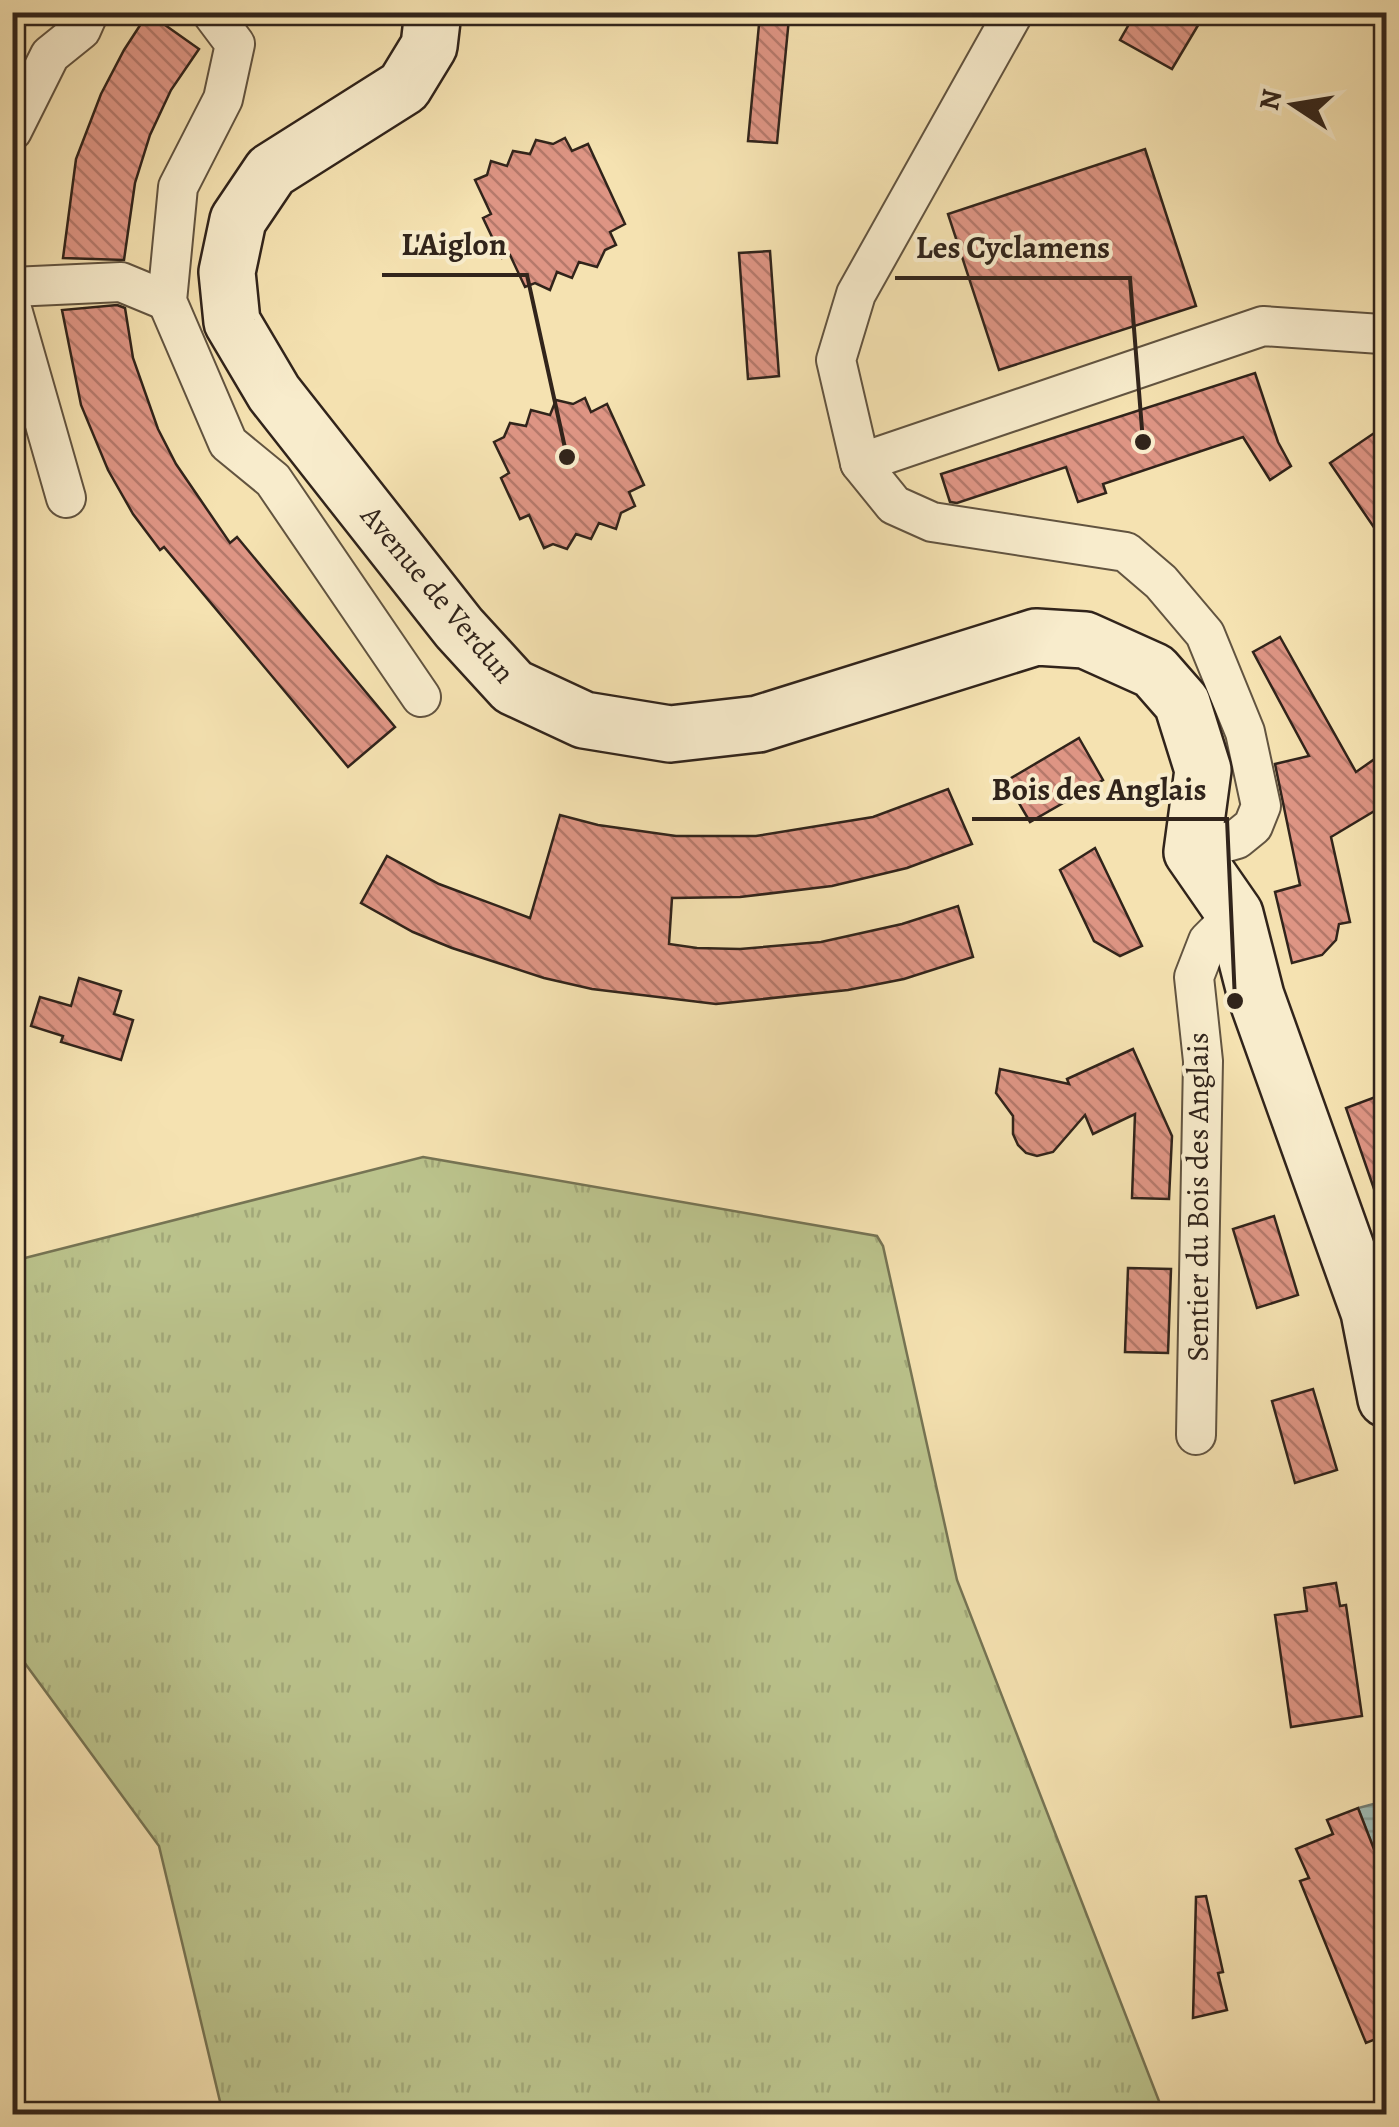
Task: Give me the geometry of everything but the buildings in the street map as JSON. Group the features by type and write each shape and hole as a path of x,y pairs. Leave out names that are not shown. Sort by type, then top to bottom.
{"main road":[{"name":"Avenue de Verdun","path":"433,12 429,46 404,87 271,171 238,220 227,272 232,322 274,393 460,628 513,686 584,720 670,734 758,724 1036,637 1085,640 1154,671 1182,703 1203,770 1192,852"},
{"path":"1192,852 1234,914 1256,996 1368,1312 1386,1399"}],"street":[{"path":"12,131 50,55 82,30 90,12"},
{"path":"212,12 235,44 224,99 178,187 166,301 228,443 273,480 421,697"},
{"path":"1014,12 856,294 836,360 860,463 894,505 932,522 1126,552 1172,595 1205,634 1244,732 1261,806 1253,826 1237,839 1192,852"},
{"path":"12,287 121,282 166,301"},
{"path":"12,309 66,498"},
{"path":"860,463 1263,326 1384,336"},
{"name":"Sentier du Bois des Anglais","path":"1196,1434 1203,1061 1194,977 1208,941 1234,914"}],"green space":[{"path":"423,1157 877,1236 883,1246 957,1580 1164,2114 223,2114 159,1846 13,1647 13,1261"}],"water":[{"path":"1386,1805 1386,1880 1358,1808"}],"place":[{"name":"Les Cyclamens","path":"1143,442"},
{"name":"L'Aiglon","path":"567,457"},
{"name":"Bois des Anglais","path":"1235,1001"}]}
